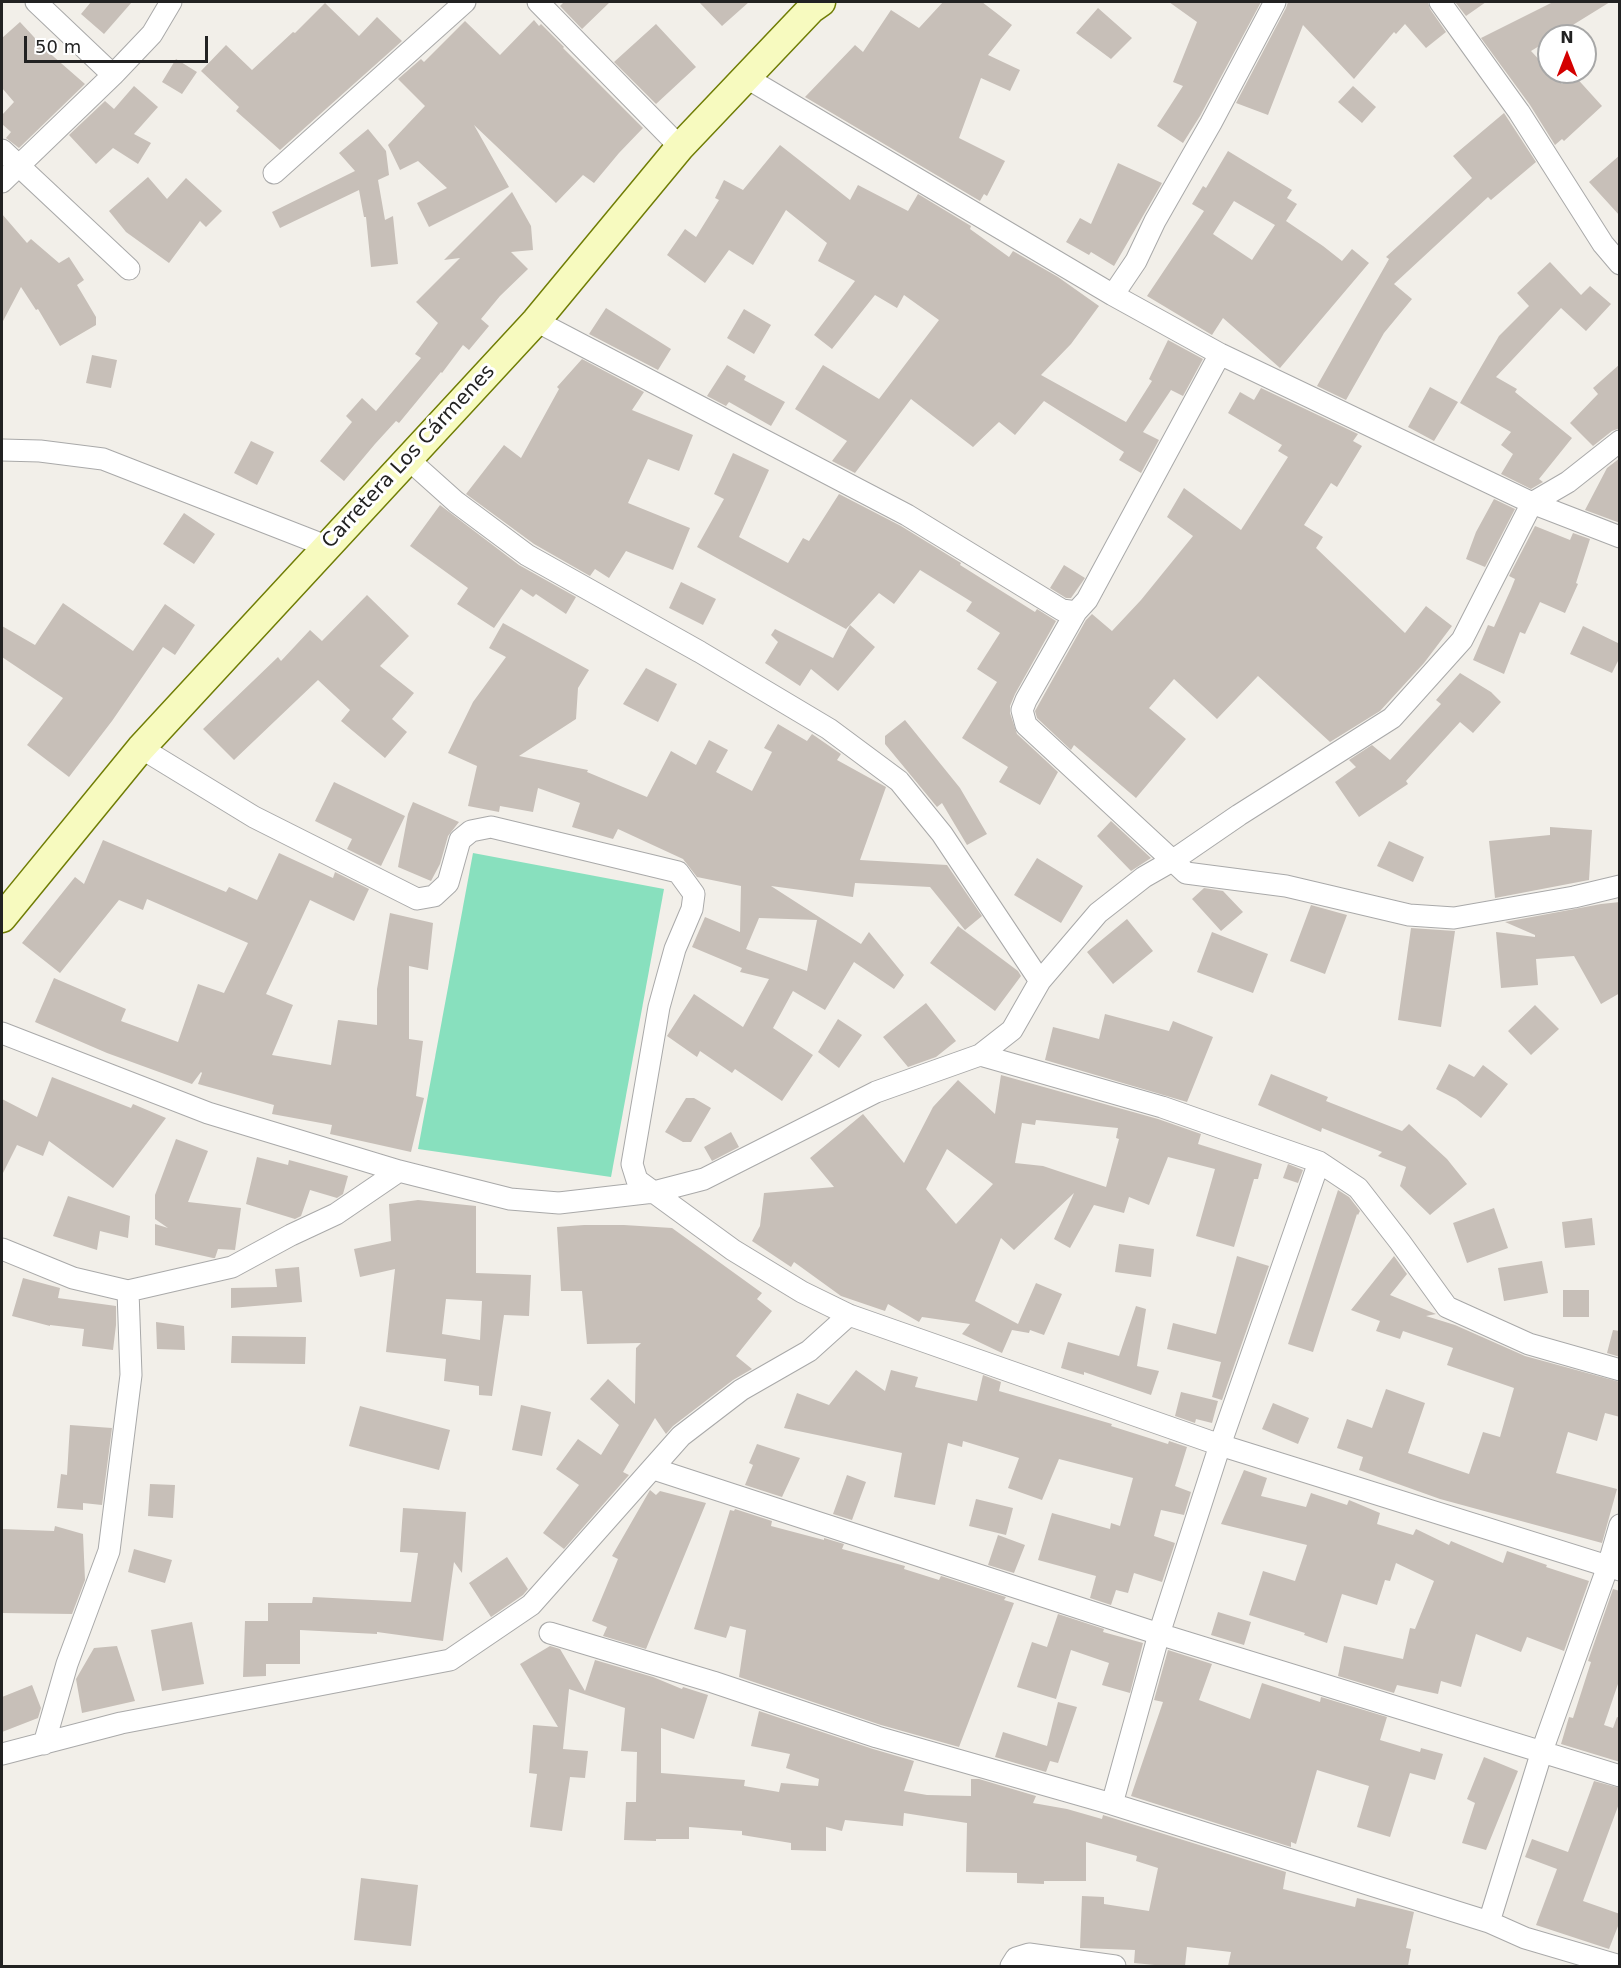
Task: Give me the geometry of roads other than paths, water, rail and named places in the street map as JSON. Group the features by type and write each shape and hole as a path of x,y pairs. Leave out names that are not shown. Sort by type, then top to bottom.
{"main road":[{"name":"Carretera Los Cármenes","path":"2,918 141,748 536,321 680,147 747,78 812,4"}],"street":[{"path":"36,2 113,75"},
{"path":"2,182 152,34 171,2"},
{"path":"274,173 465,2"},
{"path":"538,2 680,147"},
{"path":"1113,295 1136,261 1155,221 1211,123 1275,2"},
{"path":"1440,2 1519,112 1603,244 1620,264"},
{"path":"747,78 1113,295 1220,354 1532,503 1620,537"},
{"path":"2,150 129,269"},
{"path":"536,321 907,515 1062,610 1076,612"},
{"path":"1220,354 1087,600 1076,612 1026,700 1022,710 1026,725 1186,873 1286,886 1409,915 1454,918 1574,897 1620,886"},
{"path":"2,1033 208,1113 399,1171 510,1199 559,1203 654,1192 704,1179 876,1092 980,1055 1012,1030 1040,981 1098,913 1144,878 1392,718 1462,640 1532,503 1568,482 1620,441"},
{"path":"2,450 40,451 104,459 326,546"},
{"path":"408,459 456,502 527,555 700,652 828,729 899,781 942,834 1040,981"},
{"path":"141,748 254,817 417,899 434,896 448,883 460,840 471,831 491,827 678,872 694,894 692,909 675,949 659,1007 632,1164 637,1180 733,1250 802,1292 849,1315 1220,1445 1614,1568"},
{"path":"980,1055 1162,1107 1319,1162 1358,1188 1447,1307 1529,1344 1620,1370"},
{"path":"1112,1804 1159,1634 1220,1445 1319,1162"},
{"path":"2,1249 73,1278 128,1291 232,1268 291,1235 336,1214 399,1171"},
{"path":"44,1744 67,1664 109,1551 132,1375 128,1291"},
{"path":"2,1754 121,1723 450,1660 531,1605 681,1436 741,1390 809,1351 849,1315"},
{"path":"654,1468 1159,1634 1620,1776"},
{"path":"1489,1922 1542,1752 1614,1568 1620,1525"},
{"path":"550,1633 713,1682 877,1737 1112,1804 1489,1922 1525,1938 1620,1966"},
{"path":"1011,1966 1016,1958 1029,1954 1114,1966"}]}
